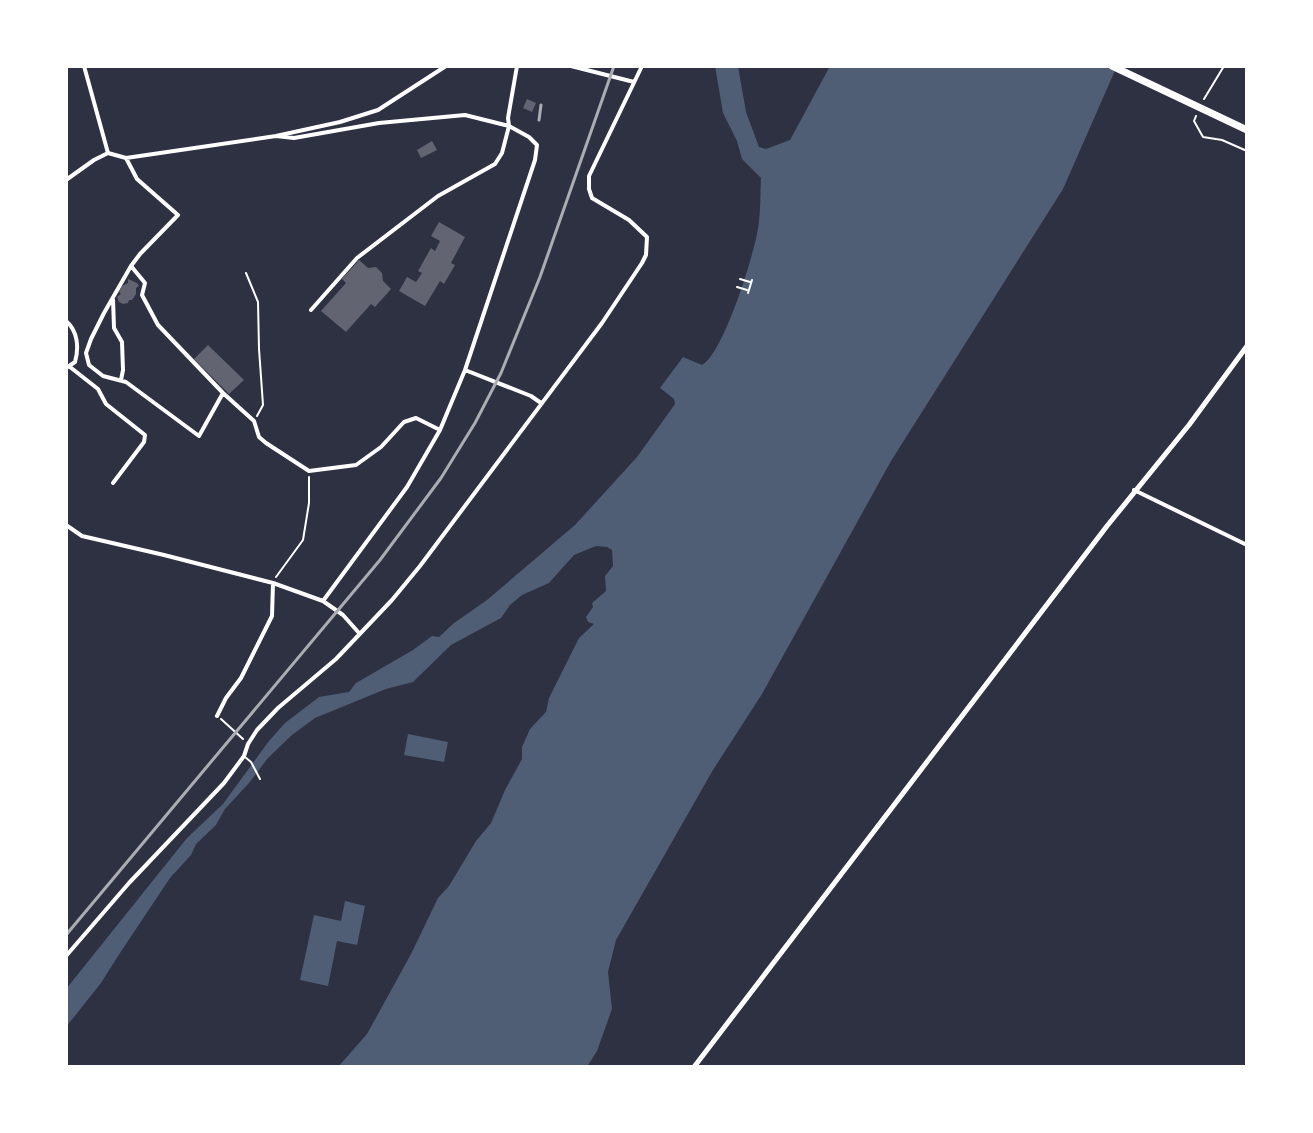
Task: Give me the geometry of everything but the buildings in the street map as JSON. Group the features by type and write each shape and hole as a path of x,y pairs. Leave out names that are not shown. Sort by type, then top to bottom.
{"main road":[{"path":"1112,66 1247,130"}],"street":[{"path":"95,66 85,68 108,153"},
{"path":"66,180 108,153 126,158 276,136 340,122 378,110 446,66"},
{"path":"311,310 357,258 438,196 495,164 502,153 509,126 517,66"},
{"path":"573,66 634,82"},
{"path":"66,956 129,883 224,783 244,756 257,730 336,659 392,600 602,323 642,263 646,255 647,237 629,220 592,198 589,176 642,66"},
{"path":"276,136 294,138 379,123 465,115 509,126 537,145 465,370 440,430 407,487 323,601"},
{"path":"126,158 137,179 178,215 140,254 113,296 86,353 89,365 103,376 126,382 199,436 223,393"},
{"path":"131,266 145,283 142,295 158,325 254,421 259,437 309,471 356,465 381,447 404,422 416,418 440,430"},
{"path":"113,296 114,328 122,342 121,381"},
{"path":"66,321 75,332 77,357 68,367 98,389 106,404 145,435 144,442 113,483"},
{"path":"694,1067 1247,346"},
{"path":"465,370 531,396 541,403"},
{"path":"1134,490 1247,545"},
{"path":"66,525 82,536 273,583 323,601 343,615 359,633"},
{"path":"217,716 241,678 272,616 273,583"}],"lane":[{"path":"244,756 260,779"}],"path":[{"path":"246,273 258,302 263,405 254,421"},
{"path":"737,287 748,292 752,281 740,279"},
{"path":"273,583 303,540 309,503 309,471"},
{"path":"217,716 248,744"}],"water":[{"path":"715,66 738,66 746,112 759,147 766,149 790,140 830,66 1117,66 1063,189 891,461 762,694 713,770 616,940 608,972 612,1009 597,1051 587,1067 338,1067 367,1034 438,898 491,823 522,759 522,747 530,729 546,712 549,698 579,638 594,624 588,622 586,617 593,607 592,603 606,591 605,576 613,566 612,550 596,546 574,555 549,583 522,595 501,618 451,645 413,682 386,689 315,718 292,735 268,758 225,809 216,825 196,844 101,983 66,1027 66,989 187,838 223,804 285,723 319,697 349,692 356,683 432,636 439,637 575,525 637,457 675,404 674,399 660,388 683,357 702,365 719,344 749,264 760,213 761,178 742,159 723,113"},
{"path":"408,734 448,742 444,762 404,755"},
{"path":"345,901 365,906 357,945 337,941 328,986 300,980 314,915 341,921"}],"railway":[{"path":"66,935 380,560 441,478 501,373 540,277 614,66"},
{"path":"539,120 541,105"}]}
